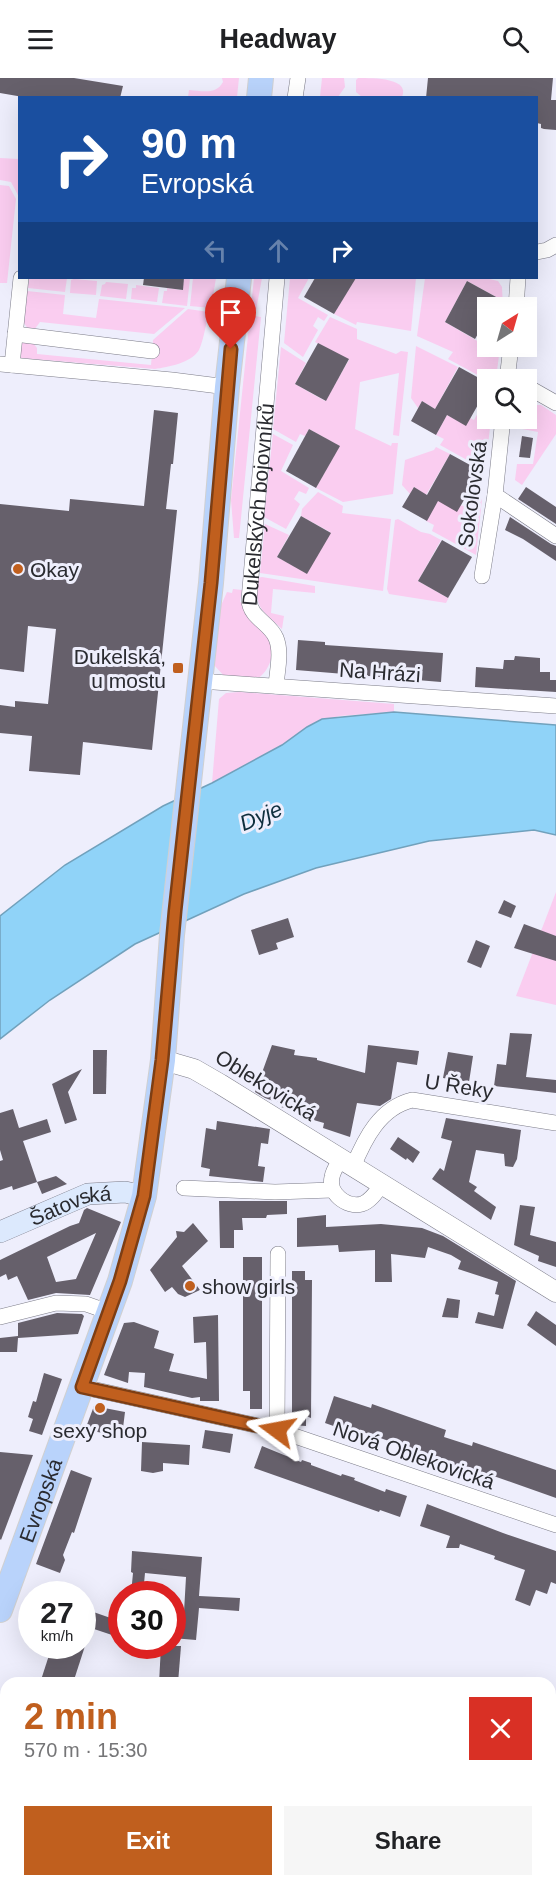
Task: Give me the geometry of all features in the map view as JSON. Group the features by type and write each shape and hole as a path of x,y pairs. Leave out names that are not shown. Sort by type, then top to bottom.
{"main road":[{"path":"259,96 261,78"},
{"name":"Dukelských bojovníků","path":"172,935 211,583 227,387 239,279"},
{"name":"Evropská","path":"0,1610 120,1281 144,1196 162,1060 172,935"},
{"name":"Šatovská","path":"0,1232 88,1194 125,1192 144,1196"}],"street":[{"path":"296,96 298,78"},
{"path":"538,252 556,245"},
{"name":"Dukelských bojovníků","path":"21,279 15,334 6,365 227,387"},
{"name":"Dukelských bojovníků","path":"276,686 279,652 276,638 268,626 255,616 249,604 249,591 277,279"},
{"path":"517,297 518,279"},
{"path":"15,334 152,351"},
{"path":"537,392 556,403"},
{"name":"Sokolovská","path":"482,576 495,495 502,429"},
{"path":"495,495 556,536"},
{"name":"Na Hrázi","path":"200,681 556,706"},
{"name":"Oblekovická","path":"162,1060 194,1069 556,1292"},
{"name":"U Řeky","path":"346,1163 362,1146 373,1127 401,1103 412,1100 556,1123"},
{"path":"346,1163 331,1178 332,1190 336,1196 349,1203 362,1204 374,1196 382,1184"},
{"path":"184,1188 275,1192 332,1190"},
{"path":"277,1430 278,1254"},
{"path":"0,1317 56,1303 86,1304 109,1312"},
{"name":"Nová Oblekovická","path":"82,1387 277,1430 556,1526"}],"shaded area":[{"path":"222,78 239,78 237,96 188,96 189,90 213,91 223,82"},
{"path":"322,78 344,78 345,87 339,96 320,96"},
{"path":"358,78 389,80 401,86 402,96 361,96 356,92"},
{"path":"0,158 18,159 18,195 11,182 0,180"},
{"path":"0,185 9,186 16,199 7,283 0,283"},
{"path":"29,279 67,279 65,292 28,288"},
{"path":"184,279 190,279 187,306 162,303 164,291 167,291 167,288 182,290"},
{"path":"193,279 216,279 211,308 190,306"},
{"path":"254,279 262,279 255,316 261,317 239,538 234,538 231,500"},
{"path":"290,279 308,279 298,298 328,315 324,321 318,317 313,326 318,330 303,357 284,343"},
{"path":"354,279 416,279 411,331 357,322 356,325 334,314"},
{"path":"425,279 498,281 502,287 502,297 496,297 467,281 445,322 477,341 477,357 499,357 497,369 477,369 477,375 448,359 453,352 417,336"},
{"path":"71,280 97,281 96,295 70,293"},
{"path":"106,282 128,284 126,299 100,296 102,285"},
{"path":"136,285 159,288 157,302 131,299 132,288 136,288"},
{"path":"27,291 65,295 63,314 96,318 99,299 185,308 154,334 40,322 34,330 28,329 24,323"},
{"path":"188,309 209,312 202,341 199,350 191,358 173,366 155,369 20,358 18,346 24,342 33,343 37,348 37,354 151,365 153,340"},
{"path":"330,317 357,329 357,339 396,354 401,351 408,352 399,436 393,435 399,373 360,382 355,429 391,446 392,443 398,443 393,494 343,502 316,488 339,446 309,429 305,436 300,434 296,442 273,429 281,347 306,363 295,384 325,401 349,360 315,342"},
{"path":"416,346 458,367 435,409 422,401 418,408 411,398"},
{"path":"537,405 541,405 556,415 556,434 522,485 515,480 517,464 533,464 538,432 522,429 537,429"},
{"path":"447,415 466,425 470,418 474,420 477,415 477,429 490,429 485,470 440,445 444,439 436,435"},
{"path":"273,434 293,445 281,471 309,488 306,494 299,491 294,499 300,504 286,529 264,517"},
{"path":"436,447 450,454 426,495 414,487 410,494 402,485 405,460 434,450"},
{"path":"318,492 343,506 342,513 391,519 383,591 260,573 265,524 289,535 277,557 307,573 330,532 301,516 302,509"},
{"path":"470,497 482,499 476,555 432,531 434,525 426,521 437,501 464,506"},
{"path":"398,519 441,540 418,581 448,598 451,593 446,603 389,594 387,589 395,520"},
{"path":"257,578 315,586 315,593 273,589 271,613 284,616 282,629 264,612 258,602"},
{"path":"233,589 242,590 240,602 244,603 274,646 269,665 256,680 225,677 214,665 219,610 227,592 232,593"},
{"path":"240,692 394,704 394,712 339,716 307,727 282,745 212,783 219,699 226,693"},
{"path":"556,892 556,1005 516,996"}],"water":[{"name":"Dyje","path":"394,712 556,725 556,835 534,830 429,841 316,868 244,894 135,944 50,1000 0,1039 0,916 65,865 163,806 212,783 282,745 322,719"}],"building":[{"path":"0,78 74,78 123,86 120,96 18,96 0,93"},
{"path":"428,78 553,78 551,100 556,100 556,130 541,128 541,124 538,123 538,96 426,96"},
{"path":"144,279 184,279 183,290 143,285"},
{"path":"314,279 355,279 334,314 304,297"},
{"path":"467,281 496,297 477,297 477,335 475,339 445,322"},
{"path":"318,343 349,359 326,401 295,384"},
{"path":"459,367 477,377 477,406 466,426 447,415 436,435 411,421 422,401 435,409"},
{"path":"154,410 178,413 166,509 177,510 152,750 83,742 80,775 29,771 32,736 0,733 0,705 15,707 15,701 48,704 56,629 28,626 24,672 0,669 0,504 69,511 70,499 144,506"},
{"path":"309,429 340,446 316,488 286,471"},
{"path":"522,436 533,438 530,458 519,457"},
{"path":"450,454 481,471 457,512 438,501 427,521 402,507 414,487 427,495"},
{"path":"526,487 556,507 556,524 518,499"},
{"path":"301,516 331,533 307,574 277,557"},
{"path":"510,517 556,546 556,561 505,530"},
{"path":"442,540 472,557 448,598 418,581"},
{"path":"298,640 325,642 325,645 443,653 441,682 296,670"},
{"path":"515,656 540,658 540,672 550,672 550,680 556,680 556,692 475,687 476,667 503,669 504,660 514,660"},
{"path":"504,900 516,906 511,918 498,913"},
{"path":"288,918 294,937 276,943 278,949 259,955 251,930"},
{"path":"524,924 556,936 556,961 514,948"},
{"path":"476,940 490,946 481,968 467,962"},
{"path":"510,1033 532,1034 526,1077 556,1080 556,1093 494,1086 497,1064 506,1065"},
{"path":"272,1045 295,1050 294,1055 317,1058 317,1060 365,1073 368,1045 419,1051 417,1065 397,1062 391,1099 380,1106 357,1103 350,1137 323,1128 324,1123 303,1117 304,1113 281,1107 282,1104 255,1092"},
{"path":"93,1050 107,1050 106,1094 93,1094"},
{"path":"448,1052 473,1056 469,1082 443,1078"},
{"path":"82,1069 68,1092 77,1120 65,1124 52,1084"},
{"path":"13,1109 19,1128 47,1119 51,1132 23,1141 37,1182 13,1190 12,1186 0,1190 0,1161 3,1160 0,1150 0,1113"},
{"path":"446,1118 521,1130 517,1159 513,1167 505,1166 504,1154 476,1150 469,1182 477,1187 474,1191 496,1207 491,1220 432,1179 440,1168 444,1171 452,1141 441,1138"},
{"path":"217,1121 270,1129 268,1144 261,1143 258,1166 265,1167 263,1182 209,1176 210,1169 201,1167 206,1128 216,1130"},
{"path":"398,1137 420,1152 413,1163 390,1149"},
{"path":"56,1176 67,1184 42,1194 37,1182"},
{"path":"219,1201 287,1201 287,1214 267,1215 266,1218 242,1218 243,1230 234,1230 234,1248 220,1248"},
{"path":"520,1205 535,1207 530,1235 556,1242 556,1267 538,1261 539,1256 514,1245"},
{"path":"87,1208 121,1222 90,1295 56,1293 28,1300 17,1276 8,1280 6,1274 0,1277 0,1260 79,1223","holes":["96,1233 76,1279 56,1282 47,1257"]},
{"path":"326,1215 326,1227 381,1224 422,1228 443,1236 516,1281 503,1329 475,1323 478,1312 494,1316 499,1295 495,1294 498,1282 458,1269 461,1261 451,1255 428,1247 425,1258 391,1254 392,1282 375,1282 375,1250 339,1252 338,1245 297,1247 297,1218"},
{"path":"193,1223 208,1241 182,1266 200,1290 185,1297 178,1294 172,1287 165,1292 150,1270 177,1237 176,1231 184,1232"},
{"path":"243,1257 262,1257 262,1409 250,1409 250,1391 243,1391"},
{"path":"292,1271 305,1271 305,1280 312,1280 311,1418 306,1416 306,1426 292,1425"},
{"path":"447,1298 460,1300 458,1318 442,1317"},
{"path":"536,1311 556,1325 556,1346 527,1325"},
{"path":"57,1313 84,1316 78,1334 18,1338 17,1352 0,1352 0,1338 18,1336 18,1323"},
{"path":"218,1315 219,1401 200,1401 200,1397 192,1398 144,1387 145,1373 129,1372 128,1383 104,1375 124,1323 134,1322 159,1331 154,1348 174,1354 169,1371 207,1379 206,1342 194,1343 193,1317"},
{"path":"44,1373 62,1379 42,1435 29,1431 33,1419 28,1417 33,1401 36,1402"},
{"path":"334,1396 371,1408 372,1404 446,1430 444,1437 472,1446 473,1442 556,1470 556,1498 465,1466 463,1470 447,1465 449,1462 363,1432 362,1436 325,1423"},
{"path":"94,1406 125,1412 122,1436 85,1430"},
{"path":"205,1430 233,1434 230,1453 202,1448"},
{"path":"142,1442 190,1445 189,1465 163,1463 163,1471 153,1473 141,1471"},
{"path":"262,1446 341,1476 342,1474 355,1478 354,1480 385,1492 386,1489 407,1496 400,1517 380,1510 379,1512 254,1468"},
{"path":"0,1452 33,1455 1,1540 0,1539"},
{"path":"71,1470 92,1478 74,1533 72,1532 63,1555 65,1560 60,1573 36,1564"},
{"path":"427,1504 556,1551 556,1584 551,1582 547,1594 536,1590 530,1606 515,1600 525,1570 494,1559 495,1556 460,1544 459,1548 446,1548 450,1536 420,1526"},
{"path":"132,1551 202,1557 199,1596 240,1598 239,1611 199,1608 196,1640 186,1639 186,1577 145,1573 144,1581 132,1581 133,1573 131,1572"},
{"path":"96,1613 108,1617 108,1634 96,1630"},
{"path":"48,1659 81,1659 75,1677 42,1677"},
{"path":"160,1659 180,1659 178,1677 159,1677"}],"place":[{"name":"Okay","path":"18,569"},
{"name":"Dukelská, u mostu","path":"178,668"},
{"name":"show girls","path":"190,1286"},
{"name":"sexy shop","path":"100,1408"}],"route":[{"path":"231,349 211,583 175,911 162,1060 144,1196 120,1281 82,1387 277,1430"}]}
